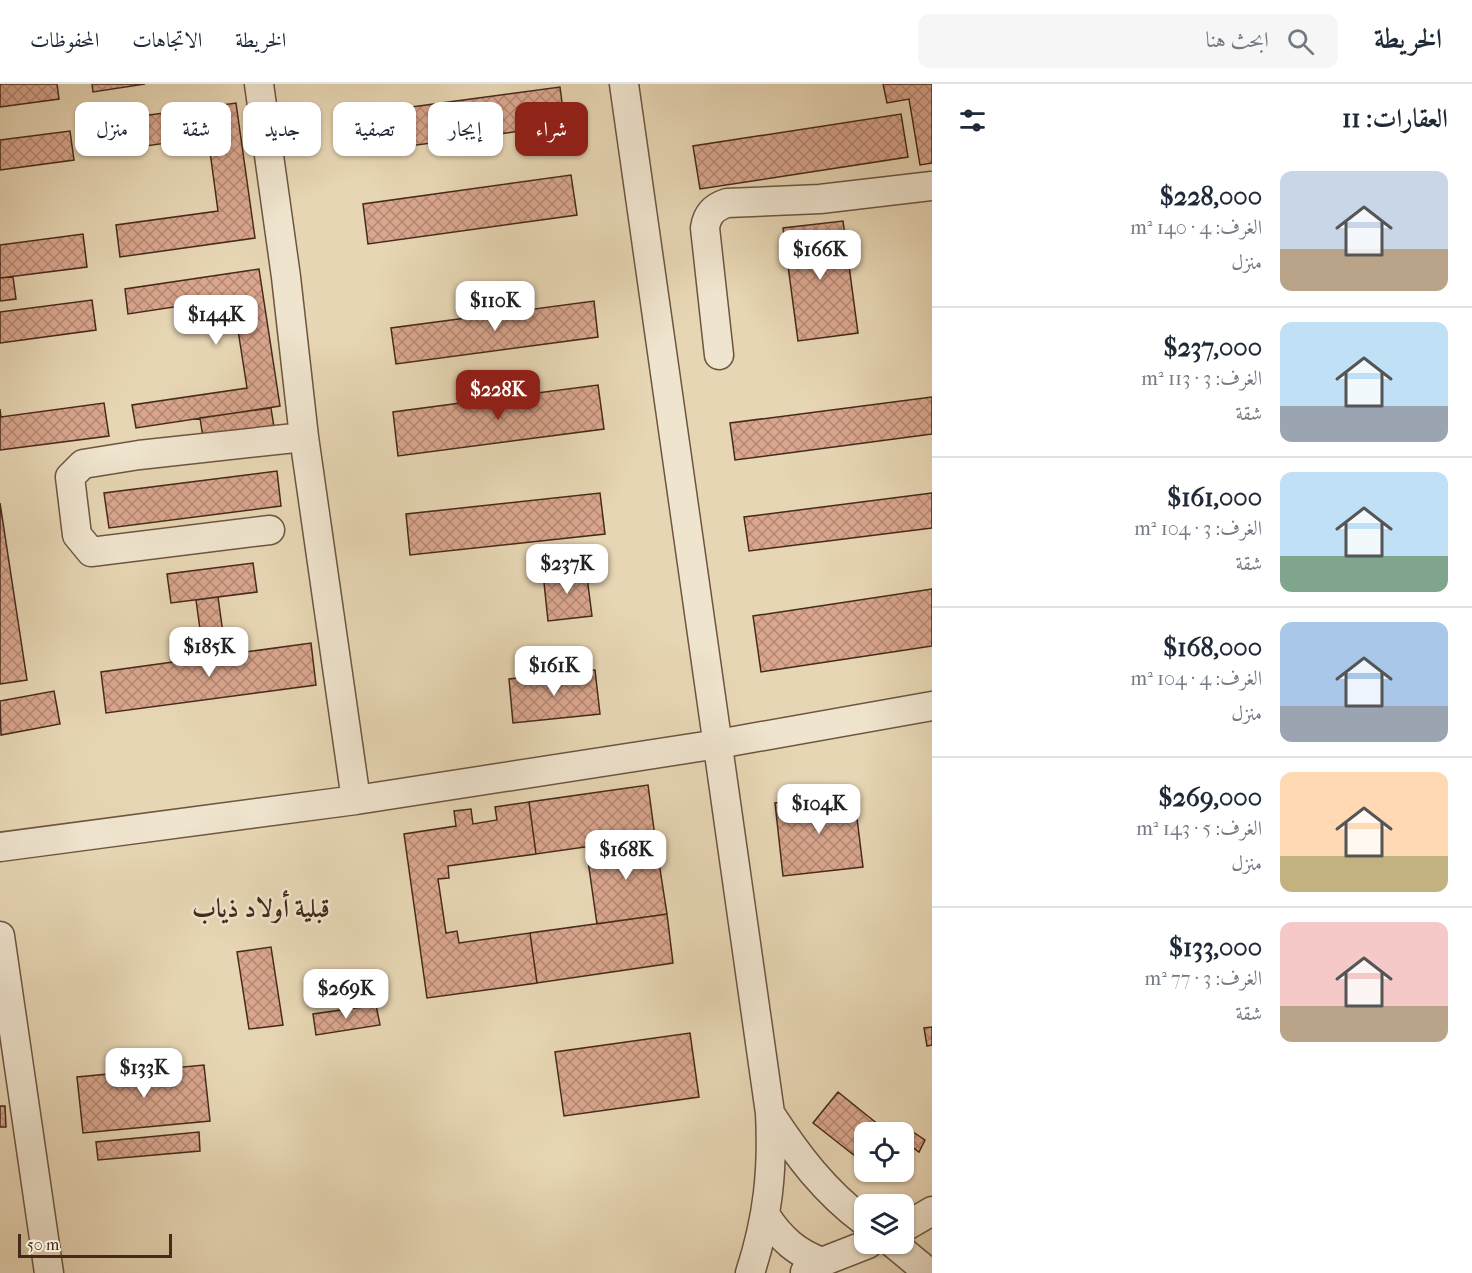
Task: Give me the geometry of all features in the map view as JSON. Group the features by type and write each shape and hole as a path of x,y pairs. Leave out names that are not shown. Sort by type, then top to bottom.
{"street":[{"path":"259,84 286,277 304,437 357,800"},
{"path":"624,84 770,1113 770,1182 765,1216 750,1273"},
{"path":"719,355 705,228 706,220 714,209 727,203 831,198 932,186"},
{"path":"270,530 91,552 77,535 70,477 83,464 139,455 304,437"},
{"path":"0,847 357,800 718,744 932,706"},
{"path":"0,936 49,1273"},
{"path":"770,1113 809,1169 833,1195 854,1213"},
{"path":"914,1222 932,1211"},
{"path":"765,1216 789,1245 808,1257 812,1268 854,1250"},
{"path":"906,1254 929,1273"}],"building":[{"path":"0,84 57,84 59,99 0,107"},
{"path":"92,84 145,84 93,92"},
{"path":"883,84 932,84 932,163 920,165 909,99 887,103"},
{"path":"560,87 562,102 515,102 515,132 503,133 503,102 449,102"},
{"path":"236,103 255,238 120,257 116,225 218,211 211,156 231,156 231,104"},
{"path":"428,105 428,143 416,145 416,106"},
{"path":"161,113 161,144 149,146 149,115"},
{"path":"901,114 908,157 700,189 693,146"},
{"path":"70,131 74,160 0,170 0,140"},
{"path":"571,175 577,215 368,244 363,204"},
{"path":"843,221 858,333 798,341 783,228"},
{"path":"83,234 87,267 0,278 0,245"},
{"path":"259,269 280,406 136,428 132,405 247,388 233,298 128,314 125,289"},
{"path":"13,277 16,299 0,301 0,278"},
{"path":"92,300 96,330 0,343 0,312"},
{"path":"594,301 598,337 396,364 391,328"},
{"path":"598,385 604,429 398,456 393,412"},
{"path":"932,397 932,434 735,460 730,423"},
{"path":"104,403 109,436 0,450 0,409 1,417"},
{"path":"271,408 274,427 203,438 200,418"},
{"path":"277,471 281,506 109,528 104,493"},
{"path":"600,493 605,534 410,555 406,514"},
{"path":"932,493 932,528 749,551 744,517"},
{"path":"0,503 27,680 0,684"},
{"path":"253,563 257,592 171,603 167,574"},
{"path":"586,569 592,616 548,621 543,573"},
{"path":"932,589 932,646 761,672 753,616"},
{"path":"218,597 226,655 204,658 196,600"},
{"path":"311,643 316,685 106,713 101,672"},
{"path":"595,670 600,714 513,723 509,679"},
{"path":"54,691 60,724 1,735 0,701"},
{"path":"648,785 655,837 536,854 529,802"},
{"path":"854,794 863,867 783,876 775,803"},
{"path":"529,802 536,854 448,866 449,878 438,879 446,933 457,931 459,943 530,933 537,983 427,998 404,834 456,826 454,811 471,809 473,824 497,820 495,807"},
{"path":"655,837 667,914 597,924 586,847"},
{"path":"667,914 673,963 537,983 530,933"},
{"path":"271,947 283,1025 249,1029 237,952"},
{"path":"376,1005 380,1025 316,1035 313,1014"},
{"path":"932,1027 932,1045 927,1046 924,1028"},
{"path":"690,1033 699,1097 564,1116 555,1052"},
{"path":"204,1065 210,1121 83,1133 77,1077"},
{"path":"838,1092 875,1122 854,1122 854,1155 813,1123"},
{"path":"0,1106 5,1106 6,1127 0,1127"},
{"path":"199,1132 200,1151 98,1160 96,1142"},
{"path":"914,1133 925,1140 919,1152 914,1148"}],"district":[{"name":"قبلية أولاد ذياب","path":"261,908"}]}
